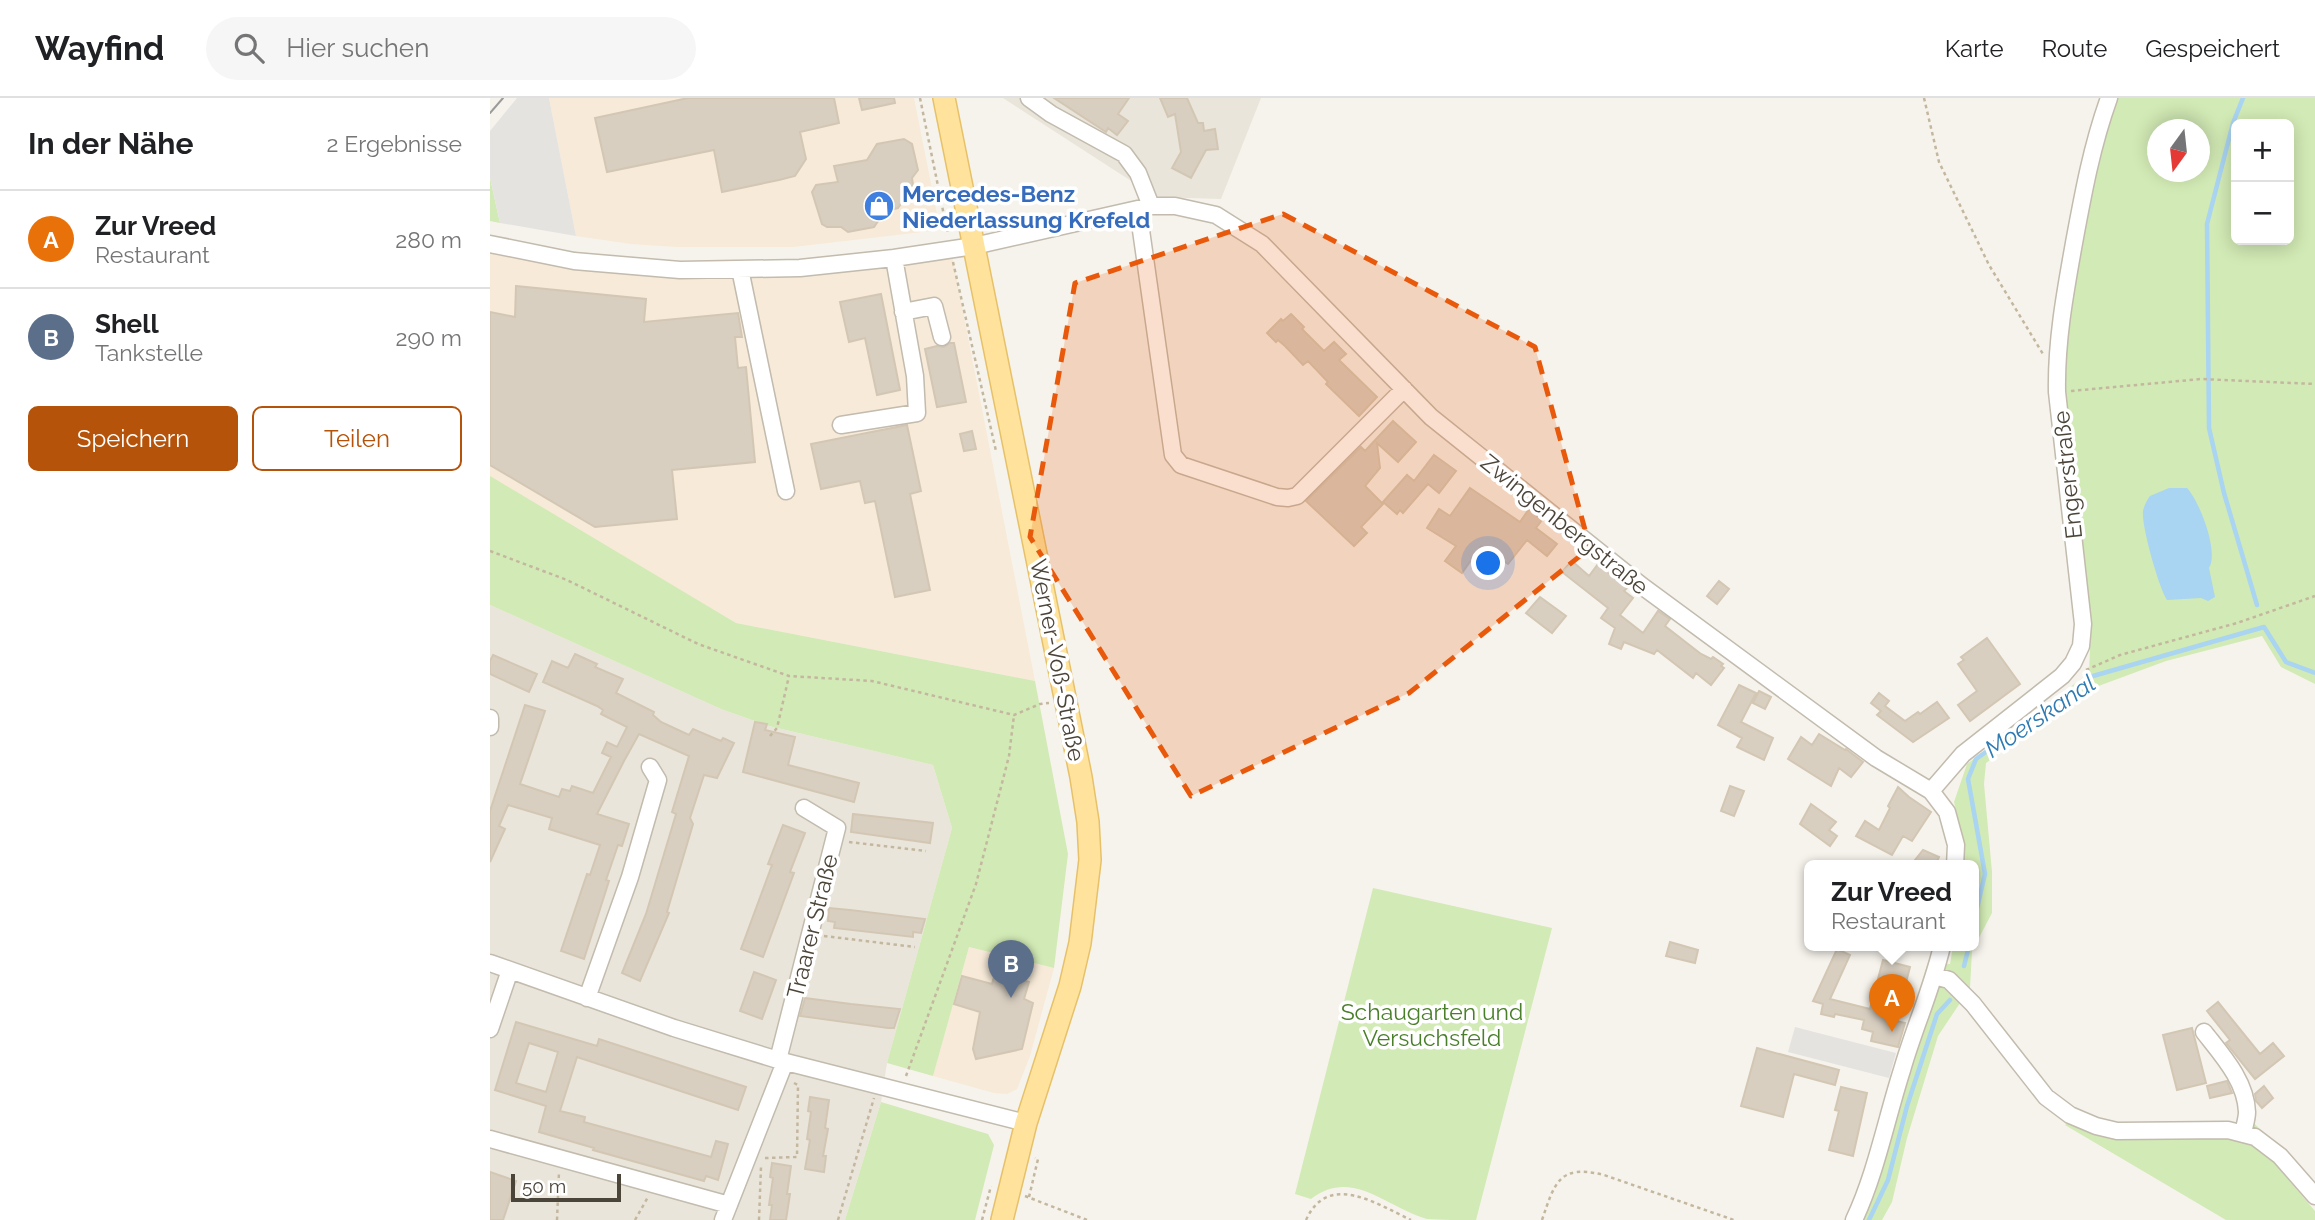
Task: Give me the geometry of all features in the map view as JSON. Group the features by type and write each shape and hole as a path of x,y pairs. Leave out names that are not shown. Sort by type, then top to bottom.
{"main road":[{"name":"Werner-Voß-Straße","path":"944,98 1088,822 1088,872 1080,943 1070,986 1026,1123 1000,1188 1002,1220"}],"street":[{"name":"Engerstraße","path":"1931,791 1963,754 2062,676 2073,663 2081,646 2083,624 2057,392 2057,364 2064,296 2083,197 2097,132 2109,98"},
{"path":"1037,100 1124,154 1138,173 1173,454 1181,465 1277,496 1292,498 1304,491 1404,389"},
{"name":"Zwingenbergstraße","path":"490,244 574,261 680,270 800,268 974,246 1144,207 1174,206 1216,215 1262,244 1431,417 1642,586 1875,758 1931,791 1947,812 1956,845 1955,860"},
{"path":"841,425 917,413 915,376 894,258"},
{"path":"740,269 786,491"},
{"path":"903,312 933,306 942,337"},
{"path":"490,718 490,727"},
{"path":"587,998 630,877 658,780 650,767"},
{"name":"Traarer Straße","path":"726,1213 781,1066 836,828 804,808"},
{"path":"1854,1220 1867,1192 1902,1068 1935,976 1941,951"},
{"path":"490,962 781,1066 901,1090 1026,1123"},
{"path":"490,1029 510,970"},
{"path":"1935,976 1949,980 1973,1004 2046,1097 2070,1115 2117,1131 2218,1130 2255,1137 2280,1156 2315,1196"},
{"path":"2204,1032 2227,1060 2242,1088 2247,1112 2243,1134"},
{"path":"490,1139 655,1185 726,1213"}],"path":[{"path":"919,98 995,450"},
{"path":"1924,98 1939,162 1989,265 2048,361 2057,364"},
{"path":"2057,392 2201,379 2315,384"},
{"path":"490,551 567,580 698,644 789,676 872,681 1014,715 1040,704 1066,701"},
{"path":"2062,676 2070,678 2120,655 2237,623 2315,596"},
{"path":"770,736 777,728 789,676"},
{"path":"901,1090 976,884 1009,756 1014,715"},
{"path":"833,840 926,851"},
{"path":"810,934 915,947"},
{"path":"759,1220 761,1158 797,1157 798,1085 781,1066"},
{"path":"838,1220 877,1085"},
{"path":"557,1220 560,1158"},
{"path":"1542,1220 1558,1181 1570,1173 1585,1170 1734,1220"},
{"path":"635,1220 655,1185"},
{"path":"982,1220 1000,1188 1087,1220"},
{"path":"1306,1220 1317,1202 1339,1193 1356,1196 1411,1220"}],"highlighted area":[{"path":"1283,214 1535,347 1590,548 1409,693 1191,796 1030,537 1075,283"}],"shaded area":[{"path":"517,98 549,98 576,236 500,223 490,178 490,131"},
{"path":"549,98 914,98 938,219 931,231 793,247 677,247 576,236"},
{"path":"1003,98 1261,98 1221,199 1156,197"},
{"path":"490,242 680,270 951,250 1035,681 736,623 490,478"},
{"path":"490,605 721,709 769,726 933,765 952,828 887,1063 881,1102 845,1220 490,1220"},
{"path":"969,947 1054,968 1030,1056 1017,1089 1007,1094 994,1093 933,1076"},
{"path":"1795,1027 1896,1053 1889,1078 1788,1052"}],"green space":[{"path":"2114,98 2315,98 2315,684 2281,667 2262,636 2166,661 2085,691 1986,763 1984,784 1992,872 1992,913 1979,938 1979,860 1964,860 1965,848 1954,802 1967,764 2089,673 2091,626 2064,381 2069,294 2088,191"},
{"path":"490,178 500,223 490,221"},
{"path":"490,476 736,623 1035,681 1068,854 1054,968 969,947 933,1076 887,1063 952,828 933,765 769,726 721,709 490,605"},
{"name":"Schaugarten und Versuchsfeld","path":"1373,888 1552,928 1476,1220 1427,1219 1355,1188 1326,1190 1311,1199 1295,1194"},
{"path":"1952,951 1972,951 1970,988 1938,1036 1907,1138 1892,1202 1882,1220 1847,1220 1854,1207 1928,962 1950,964"},
{"path":"881,1102 988,1134 994,1145 975,1220 845,1220"},
{"path":"2080,1114 2120,1126 2253,1122 2292,1163 2281,1171 2315,1211 2315,1220 2226,1220 2065,1125"}],"water":[{"path":"2169,488 2187,488 2207,527 2212,551 2209,568 2215,597 2208,601 2201,598 2167,600 2160,583 2148,542 2143,511 2150,496"}],"building":[{"path":"688,98 834,98 839,123 800,132 806,159 795,176 779,180 722,192 714,150 607,172 595,118"},
{"path":"859,98 894,98 895,103 862,110"},
{"path":"1054,98 1129,98 1118,114 1128,121 1117,135 1108,128 1106,132"},
{"path":"1160,98 1187,98 1198,123 1203,123 1204,131 1215,129 1218,149 1206,150 1191,178 1172,168 1181,152 1175,114 1168,117"},
{"path":"904,139 912,144 918,170 912,178 913,185 898,208 885,211 874,227 848,232 841,227 827,227 822,224 812,192 816,185 838,182 834,166 867,160 877,144"},
{"path":"516,286 646,299 644,322 738,313 742,337 735,337 738,368 746,367 755,462 672,470 677,519 595,527 490,465 490,312 515,317"},
{"path":"881,294 900,390 877,395 865,338 849,342 840,302"},
{"path":"1291,314 1324,351 1334,342 1346,354 1339,360 1377,397 1359,416 1326,384 1328,382 1308,361 1303,365 1285,346 1267,333 1281,319 1283,321"},
{"path":"954,343 966,402 937,407 925,349 944,347"},
{"path":"1393,421 1416,442 1398,462 1377,443 1380,468 1365,486 1383,504 1361,527 1367,533 1354,546 1306,501 1361,447 1365,451"},
{"path":"907,425 921,491 910,494 930,590 895,597 875,501 865,503 860,481 821,489 811,444"},
{"path":"972,431 976,449 964,451 960,434"},
{"path":"1434,455 1456,471 1439,493 1428,484 1403,513 1400,510 1397,514 1383,502 1407,475 1414,481"},
{"path":"1470,488 1520,522 1529,509 1542,520 1536,528 1557,544 1547,556 1527,540 1508,564 1481,546 1462,573 1445,561 1456,546 1427,528 1439,509 1450,516"},
{"path":"1572,561 1589,576 1598,564 1627,588 1624,591 1633,598 1620,615 1643,633 1658,611 1670,619 1665,626 1701,654 1711,659 1713,657 1723,664 1721,666 1724,668 1711,685 1696,673 1693,678 1657,650 1654,654 1624,642 1621,649 1609,644 1615,628 1601,618 1608,608 1562,572"},
{"path":"1719,581 1729,589 1717,604 1707,596"},
{"path":"1540,597 1566,616 1552,633 1526,613"},
{"path":"1987,638 2020,684 1970,721 1958,705 1977,691 1958,664 1964,660 1961,657"},
{"path":"575,654 597,664 595,667 623,679 616,693 654,712 653,715 661,722 689,735 693,729 721,741 723,738 734,743 717,778 704,775 690,818 693,824 667,912 669,913 640,981 622,973 646,914 676,814 672,812 689,756 639,734 624,761 597,814 629,824 622,846 618,845 606,880 609,881 584,959 561,951 587,874 590,875 600,845 549,829 552,818 508,805 499,826 505,829 490,862 490,811 525,705 545,711 520,784 559,797 562,789 570,791 572,786 593,793 611,757 602,753 607,742 617,747 627,727 601,714 603,710 597,706 543,682 552,661 568,668"},
{"path":"493,655 537,674 529,692 490,674"},
{"path":"1739,685 1756,693 1741,722 1773,738 1764,760 1737,747 1742,738 1718,725"},
{"path":"1759,691 1771,697 1765,709 1753,703"},
{"path":"1879,693 1889,701 1885,706 1905,721 1937,702 1949,718 1913,742 1877,715 1881,711 1871,703"},
{"path":"755,722 767,724 765,730 795,737 788,765 859,783 854,802 743,772"},
{"path":"1819,734 1863,762 1851,777 1839,768 1831,786 1788,759 1801,737 1812,745"},
{"path":"1730,786 1744,791 1734,816 1721,811"},
{"path":"1898,787 1931,812 1912,841 1903,836 1892,855 1856,836 1865,821 1879,830"},
{"path":"1811,804 1836,822 1829,830 1837,836 1830,846 1800,824"},
{"path":"853,814 933,823 930,843 851,832"},
{"path":"783,825 805,833 790,872 794,873 763,957 741,949 772,865 768,864"},
{"path":"1923,850 1939,857 1938,860 1915,860"},
{"path":"829,908 925,919 921,933 913,932 913,937 834,928 835,922 828,921"},
{"path":"1670,942 1698,950 1695,963 1666,956"},
{"path":"1836,951 1850,955 1830,999 1870,1009 1883,960 1910,967 1896,1021 1905,1023 1898,1047 1871,1041 1873,1032 1862,1029 1864,1020 1821,1014 1823,1004 1813,1001"},
{"path":"754,972 776,980 762,1019 740,1011"},
{"path":"995,973 1029,982 1024,999 1033,1003 1022,1049 976,1059 973,1049 980,1012 954,1004 962,976 992,984"},
{"path":"805,998 900,1009 894,1028 888,1028 800,1016"},
{"path":"2218,1002 2260,1054 2273,1043 2284,1056 2255,1079 2226,1043 2230,1040 2207,1011"},
{"path":"516,1022 597,1046 599,1039 746,1087 738,1110 577,1057 560,1111 585,1117 584,1122 711,1157 716,1141 728,1144 718,1180 706,1176 704,1181 539,1132 546,1106 495,1090","holes":["529,1043 558,1052 546,1092 516,1083"]},
{"path":"2192,1028 2206,1083 2177,1090 2163,1035"},
{"path":"1757,1048 1839,1070 1835,1085 1794,1074 1783,1117 1741,1106"},
{"path":"2227,1081 2232,1093 2210,1098 2207,1086"},
{"path":"2264,1086 2273,1098 2262,1108 2256,1101 2255,1094"},
{"path":"1841,1087 1867,1093 1853,1156 1829,1150 1839,1111 1835,1110"},
{"path":"810,1097 829,1100 823,1156 826,1156 824,1172 805,1169 810,1140 807,1139"},
{"path":"772,1163 791,1166 786,1220 770,1220"},
{"path":"490,1172 516,1181 503,1220 490,1220"}],"waterway":[{"path":"2243,98 2233,123 2207,224 2209,428 2224,493 2257,605"},
{"name":"Moerskanal","path":"1979,900 1985,874 1968,779 1976,759 2093,676 2264,627 2286,662 2315,673"},
{"name":"Moerskanal","path":"1964,966 1968,951"},
{"name":"Moerskanal","path":"1869,1220 1888,1180 1907,1106 1937,1014 1950,1000"}],"tram line":[{"path":"490,113 503,98"}],"place":[{"name":"Mercedes-Benz Niederlassung Krefeld","path":"879,206"},
{"name":"Shell","path":"1011,998"},
{"name":"Zur Vreed","path":"1892,1032"}]}
